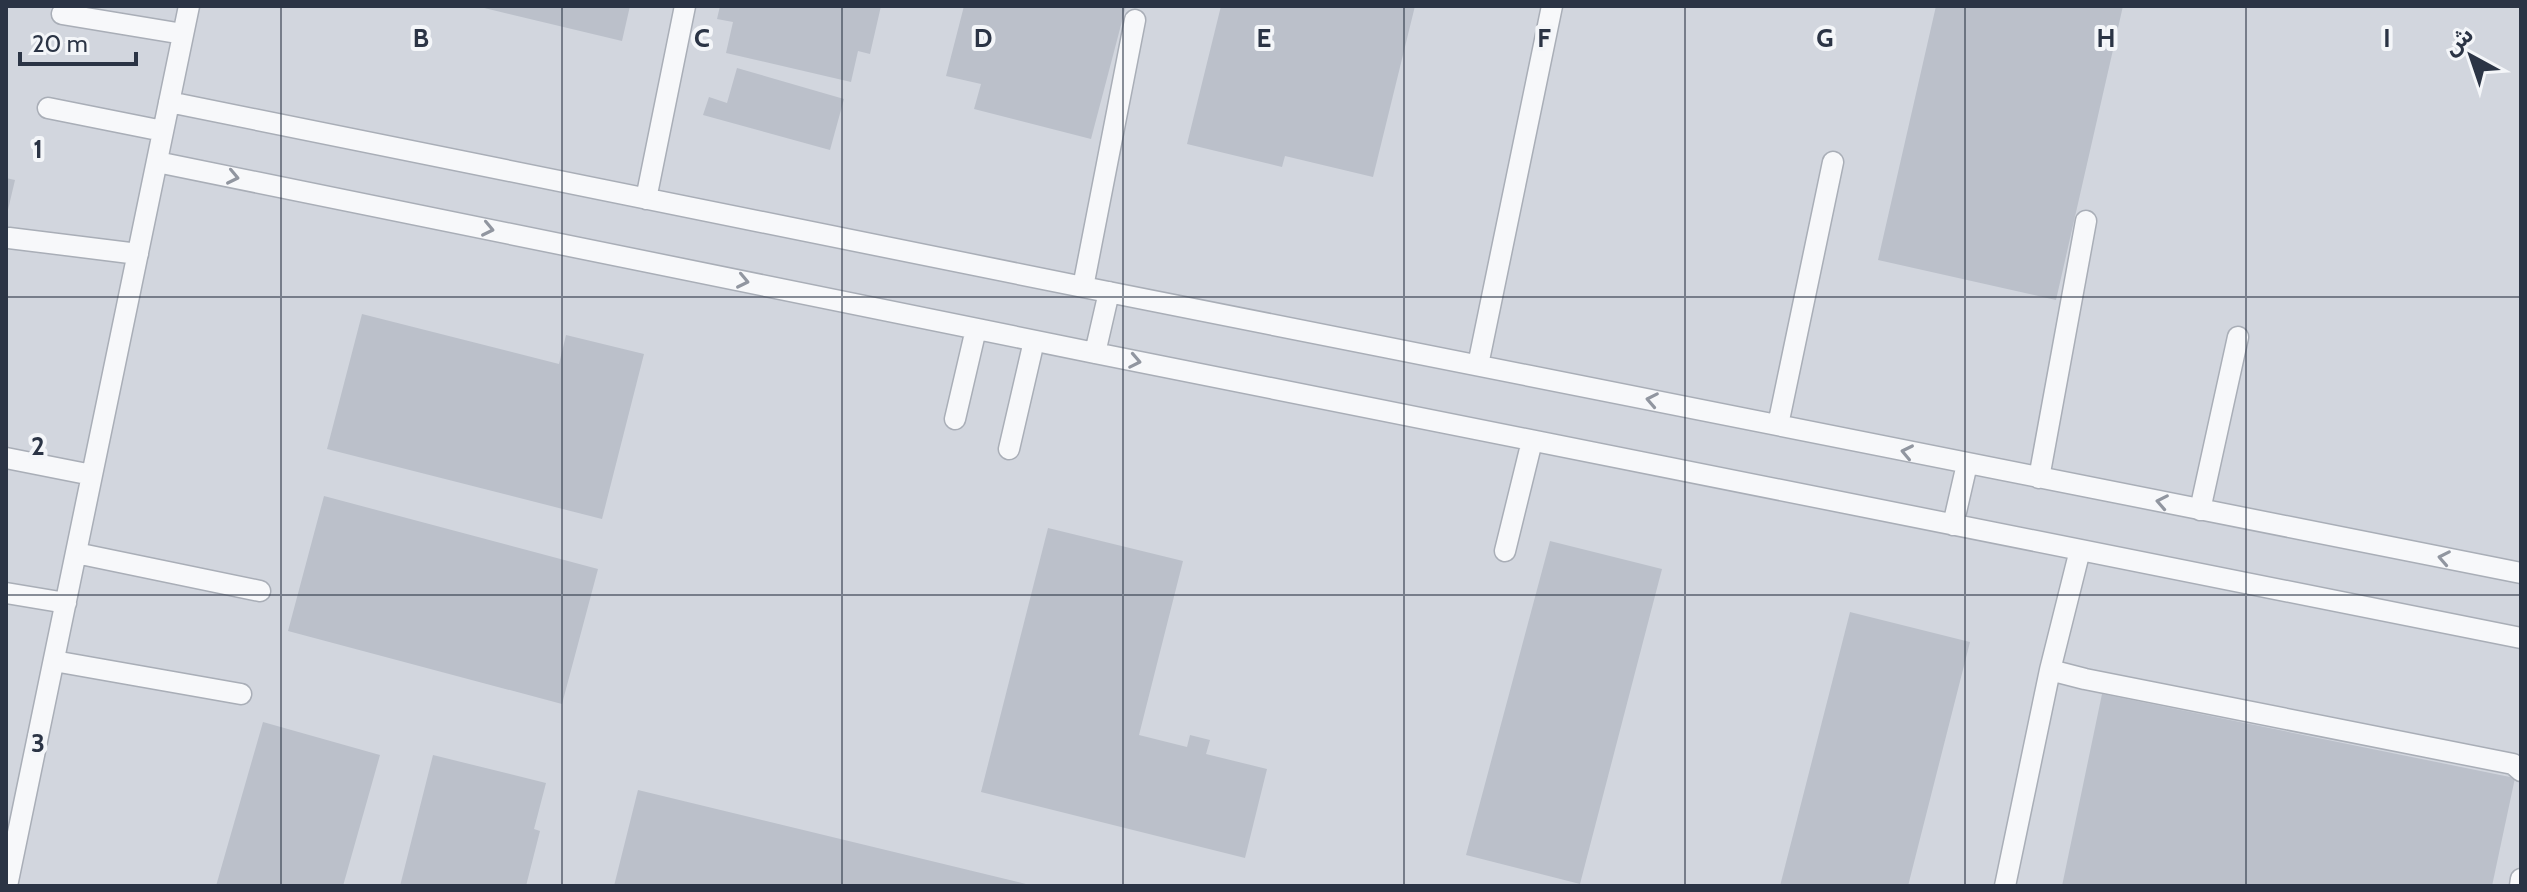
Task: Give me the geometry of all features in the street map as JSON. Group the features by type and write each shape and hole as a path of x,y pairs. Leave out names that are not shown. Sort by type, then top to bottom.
{"lane":[{"path":"7,886 189,6"},
{"path":"646,199 685,6"},
{"path":"1478,365 1552,6"},
{"path":"62,14 183,34"},
{"path":"1083,287 1135,20"},
{"path":"169,102 2521,573"},
{"path":"48,108 163,131"},
{"path":"157,162 2521,638"},
{"path":"1778,425 1833,162"},
{"path":"2039,478 2086,221"},
{"path":"9,238 138,254"},
{"path":"1095,353 1109,292"},
{"path":"955,419 976,329"},
{"path":"2200,510 2238,337"},
{"path":"1009,449 1034,341"},
{"path":"1505,551 1532,441"},
{"path":"6,458 92,475"},
{"path":"1953,525 1967,464"},
{"path":"2005,886 2050,670 2080,550"},
{"path":"76,553 260,591"},
{"path":"6,593 66,603"},
{"path":"54,661 241,694"},
{"path":"2050,670 2100,683 2513,764 2521,771"},
{"path":"2520,886 2521,879"}],"shaded area":[{"path":"6,6 2521,6 2521,886 6,886"}],"building":[{"path":"476,6 630,6 622,41"},
{"path":"720,6 881,6 870,54 858,51 851,82 726,53 733,22 717,19"},
{"path":"964,6 1126,6 1091,139 974,109 981,84 946,76"},
{"path":"1221,6 1415,6 1373,177 1285,156 1282,167 1187,144"},
{"path":"1936,6 2123,6 2056,300 1878,260"},
{"path":"737,68 844,99 830,150 703,115 709,97 727,103"},
{"path":"6,178 15,180 7,214 6,214"},
{"path":"362,314 559,364 566,335 644,354 602,519 327,449"},
{"path":"324,496 598,569 562,704 288,631"},
{"path":"1048,528 1183,561 1139,735 1187,747 1190,735 1210,740 1206,754 1267,769 1245,858 981,792"},
{"path":"1550,541 1662,569 1580,884 1466,855"},
{"path":"1850,612 1970,642 1908,886 1780,886"},
{"path":"2102,694 2515,778 2492,886 2062,886"},
{"path":"263,722 380,755 343,886 216,886"},
{"path":"433,755 546,783 534,829 540,831 526,886 400,886"},
{"path":"638,790 1030,885 1030,886 614,886"}]}
